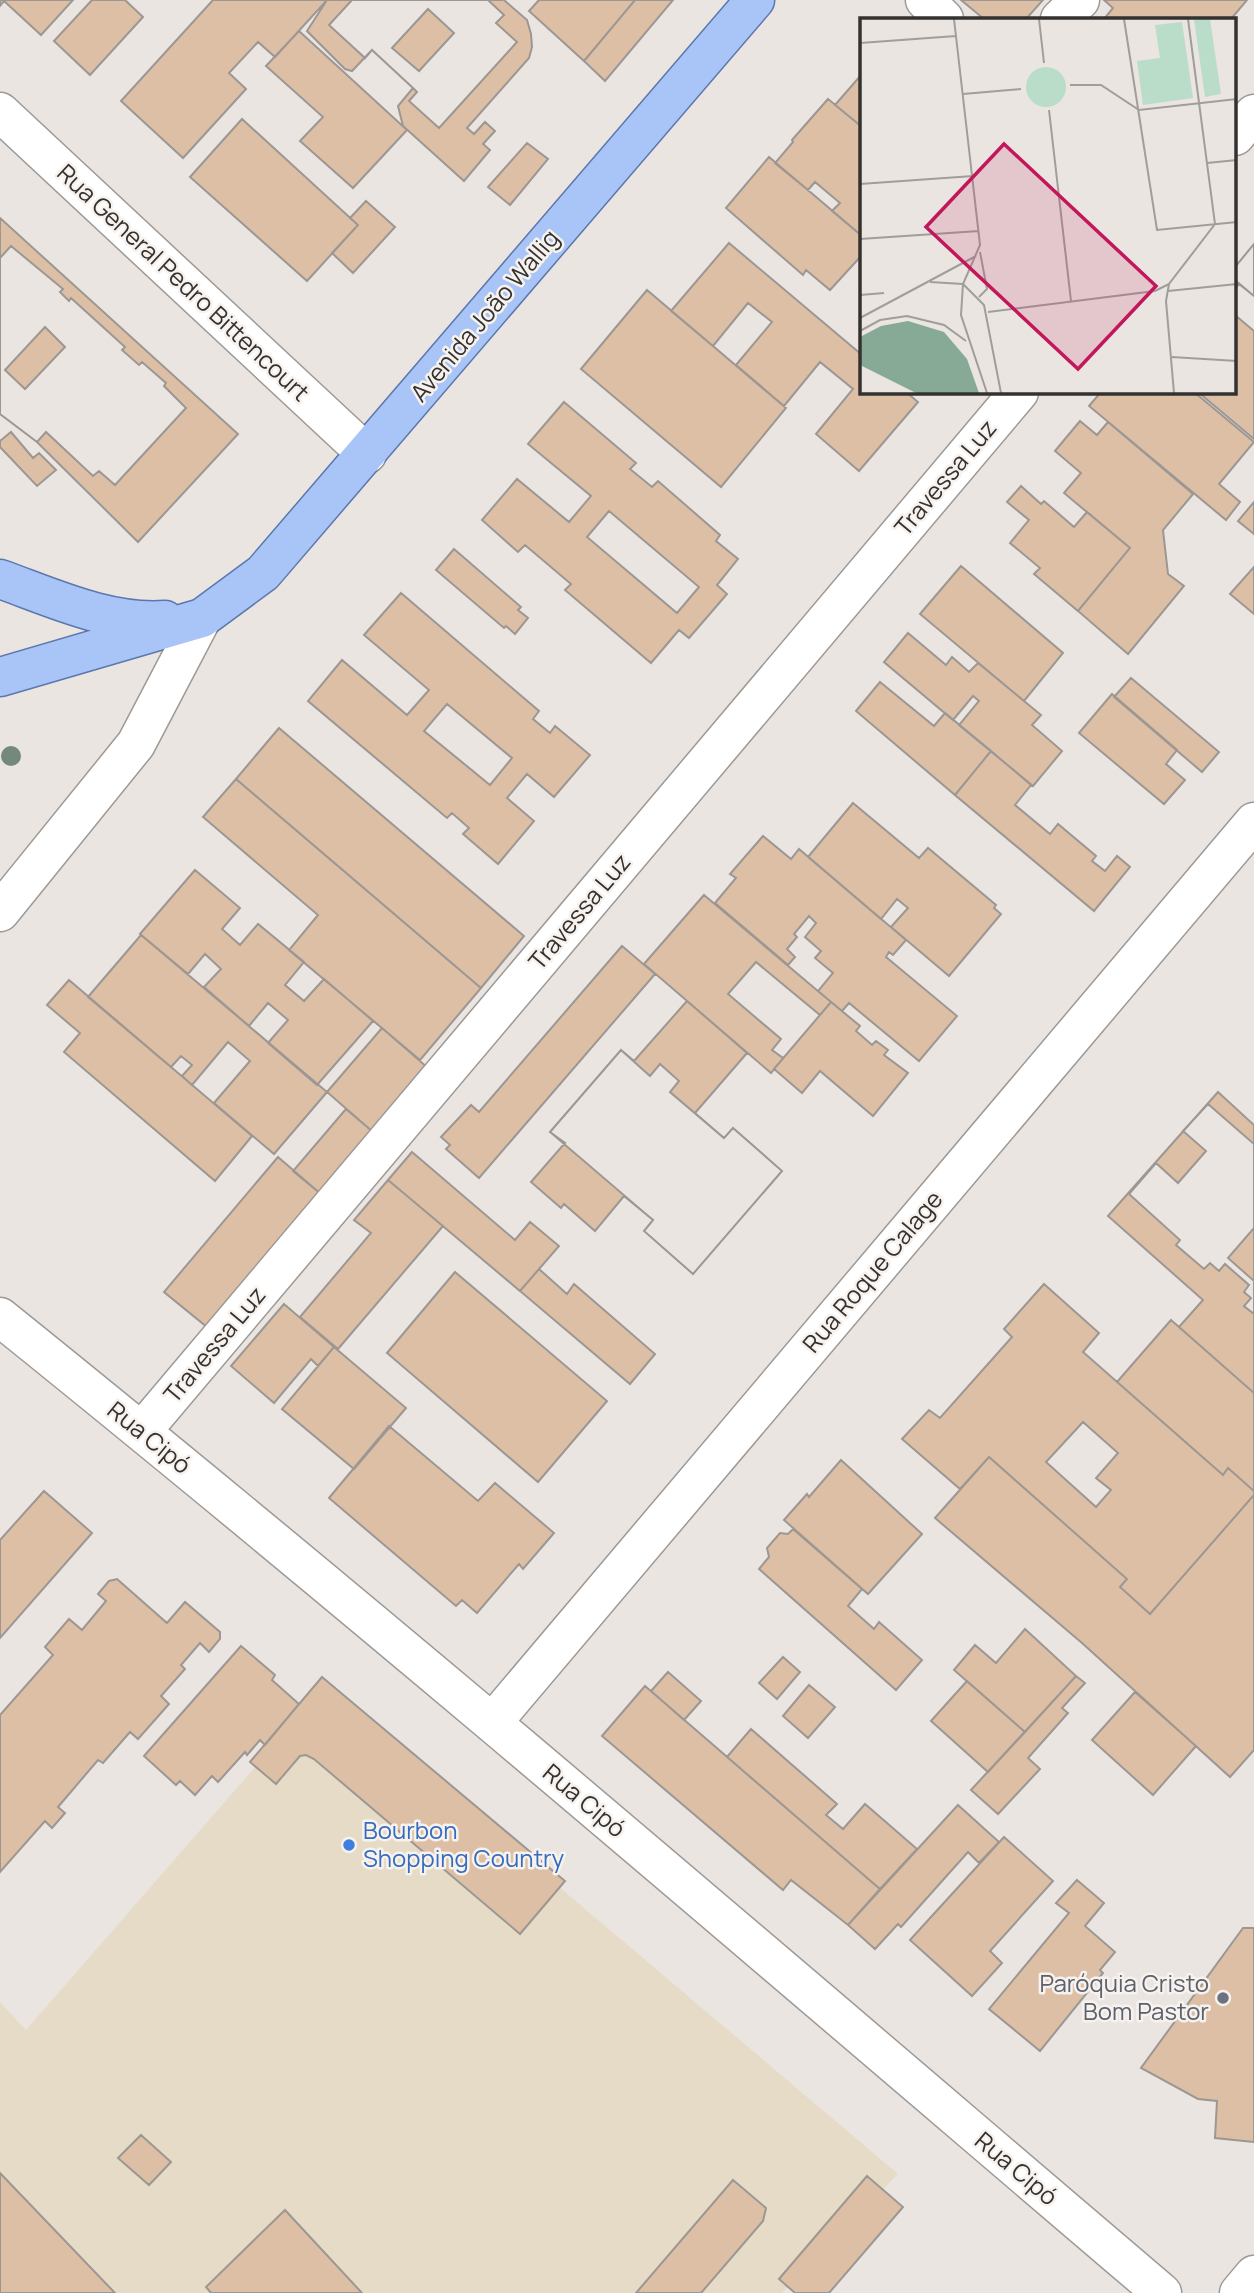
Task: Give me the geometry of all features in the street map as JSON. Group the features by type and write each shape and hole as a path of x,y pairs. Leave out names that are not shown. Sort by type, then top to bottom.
{"main road":[{"name":"Avenida João Wallig","path":"0,677 202,618 263,573 755,0"},
{"path":"0,579 85,610 144,622 202,618"}],"street":[{"path":"925,0 943,18"},
{"path":"1061,18 1080,0"},
{"name":"Rua General Pedro Bittencourt","path":"0,112 367,454"},
{"path":"1236,135 1254,114"},
{"name":"Travessa Luz","path":"142,1431 1017,394"},
{"name":"Avenida João Wallig","path":"0,912 136,744 202,618"},
{"name":"Rua Roque Calage","path":"492,1723 1254,822"},
{"name":"Rua Cipó","path":"0,1317 142,1431 492,1723 1162,2293"},
{"path":"1239,2293 1254,2275"}],"shaded area":[{"name":"Bourbon Shopping Country","path":"324,1688 898,2174 782,2293 0,2293 0,2002 26,2030"}],"building":[{"path":"0,0 73,0 41,35 4,1 0,6"},
{"path":"92,0 125,0 143,17 90,75 54,41"},
{"path":"213,0 327,0 275,57 258,42 229,73 246,89 183,158 121,101"},
{"path":"327,0 504,0 527,20 532,47 529,58 467,128 474,134 485,122 495,131 483,144 490,150 464,181 403,126 398,106 413,88 372,50 352,71 345,69 307,31"},
{"path":"352,0 488,0 504,15 496,23 517,42 439,128 409,101 417,92 413,88 372,50 365,58 329,25"},
{"path":"539,0 635,0 584,61 529,11"},
{"path":"635,0 673,0 605,81 584,61"},
{"path":"961,0 1043,0 1027,18 983,18"},
{"path":"1104,0 1247,0 1232,18 1105,18 1113,8"},
{"path":"428,9 454,33 419,71 392,48"},
{"path":"299,31 407,130 353,188 300,141 323,117 266,66"},
{"path":"860,76 860,125 835,105"},
{"path":"828,99 860,125 860,234 832,211 840,203 815,182 808,190 775,163"},
{"path":"242,119 358,225 307,281 190,177"},
{"path":"527,143 548,159 510,205 488,187"},
{"path":"769,157 860,234 860,257 830,290 806,270 803,275 726,208"},
{"path":"366,201 395,227 353,273 332,253 358,225 350,218"},
{"path":"0,218 238,434 138,542 37,442 0,414"},
{"path":"729,243 860,353 860,394 908,394 918,402 859,471 816,434 853,389 820,362 784,406 736,365 772,322 748,303 713,346 671,311"},
{"path":"1254,244 1254,296 1236,281 1236,266"},
{"path":"1254,244 1254,296 1239,284 1236,288 1236,266"},
{"path":"11,246 63,289 60,292 69,301 71,298 125,347 122,350 139,365 142,362 166,383 164,386 186,408 115,485 99,471 93,476 46,432 37,442 0,414 0,258"},
{"path":"647,290 786,408 721,487 581,369"},
{"path":"1236,316 1254,331 1254,439 1200,394 1236,394"},
{"path":"45,327 65,347 25,389 5,370"},
{"path":"1099,394 1196,394 1254,442 1219,484 1240,502 1226,520 1089,406"},
{"path":"564,402 636,463 630,469 652,487 658,481 720,535 716,541 738,559 717,585 727,594 689,638 679,630 651,663 565,590 571,584 525,545 518,552 482,520 517,479 569,522 591,496 528,444","holes":["609,511 699,587 677,613 587,537"]},
{"path":"1080,421 1097,435 1108,422 1193,494 1163,530 1168,574 1184,586 1128,654 1078,611 1130,548 1064,493 1081,473 1055,451"},
{"path":"11,432 33,458 39,453 56,470 37,486 0,447 0,441"},
{"path":"1021,486 1041,504 1044,501 1074,527 1087,512 1130,548 1078,611 1034,574 1040,568 1010,543 1029,520 1007,502"},
{"path":"1254,502 1254,534 1238,521"},
{"path":"454,549 521,607 518,610 528,618 515,634 506,626 504,628 436,570"},
{"path":"961,566 1063,653 1024,701 920,614"},
{"path":"1254,567 1254,614 1230,594"},
{"path":"401,593 539,711 533,719 550,733 555,726 590,755 554,797 527,774 507,798 534,821 498,864 463,834 469,828 452,813 447,818 308,701 342,660 407,715 429,690 364,635","holes":["447,704 512,758 490,785 424,731"]},
{"path":"908,633 946,665 952,657 969,672 978,663 1041,715 1032,725 1062,751 1033,786 959,725 979,701 973,696 953,720 884,662"},
{"path":"1131,678 1219,752 1202,772 1114,697"},
{"path":"880,682 934,726 945,713 991,751 955,795 856,711"},
{"path":"1112,694 1177,750 1166,764 1185,780 1164,804 1079,733"},
{"path":"279,728 524,936 481,988 236,779"},
{"path":"991,751 1031,785 1015,805 1050,834 1058,824 1096,856 1092,861 1105,871 1117,856 1130,867 1094,911 955,795"},
{"path":"236,779 481,988 420,1060 289,950 318,915 203,817"},
{"path":"853,803 919,858 928,848 996,905 994,908 1001,914 949,976 891,927 908,908 897,899 881,919 808,857"},
{"path":"763,836 791,859 799,849 906,940 893,955 889,952 886,957 957,1016 919,1061 849,1003 842,1011 818,991 833,973 815,958 821,951 805,937 816,923 809,916 794,934 797,937 787,949 795,957 788,965 715,903 736,878 730,874"},
{"path":"195,870 240,908 222,929 240,945 258,924 304,962 285,985 304,1001 324,979 373,1021 317,1085 268,1043 288,1020 268,1003 249,1026 204,987 221,969 205,954 188,974 140,934"},
{"path":"704,895 831,1002 820,1015 756,962 728,994 781,1039 772,1050 783,1058 771,1073 644,964"},
{"path":"141,935 327,1092 274,1154 214,1103 250,1061 228,1042 192,1085 182,1076 192,1065 181,1056 171,1067 88,997"},
{"path":"622,946 655,974 479,1178 446,1149 450,1145 441,1137 471,1105 479,1112"},
{"path":"69,980 252,1136 215,1181 64,1052 80,1033 47,1005"},
{"path":"687,1001 747,1053 695,1113 724,1138 733,1128 782,1171 693,1274 644,1231 653,1220 624,1196 595,1231 564,1204 561,1208 531,1182 565,1143 550,1132 621,1050 634,1061"},
{"path":"831,1002 860,1026 856,1031 872,1045 876,1041 888,1050 884,1055 908,1073 873,1116 820,1071 802,1093 774,1069"},
{"path":"382,1028 428,1068 373,1132 327,1092"},
{"path":"621,1050 650,1076 660,1064 679,1081 670,1092 724,1138 733,1128 782,1171 693,1274 644,1231 653,1220 550,1132"},
{"path":"1218,1092 1254,1125 1254,1393 1179,1327 1203,1300 1108,1216"},
{"path":"1208,1104 1254,1144 1254,1314 1244,1306 1251,1298 1244,1292 1249,1285 1225,1264 1219,1271 1210,1263 1204,1269 1176,1245 1180,1240 1129,1194 1156,1163 1178,1183 1206,1151 1183,1131"},
{"path":"346,1109 373,1132 321,1194 293,1171"},
{"path":"412,1152 515,1240 530,1222 559,1246 520,1291 388,1180"},
{"path":"278,1157 321,1194 207,1327 164,1292"},
{"path":"388,1180 443,1226 338,1349 300,1317 371,1233 354,1220"},
{"path":"1254,1228 1254,1281 1228,1258"},
{"path":"539,1269 567,1294 574,1284 655,1354 630,1384 520,1291"},
{"path":"455,1272 607,1401 538,1482 387,1353"},
{"path":"1044,1284 1099,1333 1083,1352 1223,1475 1228,1468 1254,1491 1254,1495 1150,1614 1120,1587 1127,1579 989,1457 960,1489 902,1439 929,1410 940,1418 1012,1337 1004,1329"},
{"path":"284,1304 334,1347 318,1366 311,1359 274,1403 231,1366"},
{"path":"1171,1320 1254,1393 1254,1491 1228,1468 1223,1475 1117,1382"},
{"path":"334,1347 406,1408 354,1469 282,1409"},
{"path":"1083,1422 1118,1453 1096,1478 1111,1490 1096,1507 1046,1462"},
{"path":"389,1426 478,1501 495,1483 554,1533 523,1569 519,1564 477,1613 462,1600 456,1606 329,1498"},
{"path":"989,1457 1127,1579 1120,1587 1150,1614 1254,1495 1254,1750 1230,1777 1082,1643 935,1518"},
{"path":"841,1460 922,1534 868,1594 784,1520 807,1494 809,1497"},
{"path":"44,1491 92,1533 0,1638 0,1540"},
{"path":"793,1529 862,1589 848,1606 874,1629 879,1622 922,1660 896,1690 759,1569 769,1557 767,1548 780,1533 788,1534"},
{"path":"117,1579 167,1623 185,1602 220,1632 220,1639 209,1652 200,1643 181,1665 185,1669 161,1696 169,1704 138,1739 130,1732 103,1763 98,1760 58,1807 65,1813 52,1828 45,1821 0,1872 0,1715 53,1655 45,1647 69,1619 82,1630 106,1601 98,1594 109,1581"},
{"path":"1025,1629 1076,1676 1025,1732 954,1670 975,1645 996,1663"},
{"path":"241,1646 275,1675 272,1680 299,1704 265,1745 260,1740 247,1755 245,1752 218,1782 212,1776 195,1795 180,1781 176,1785 144,1756"},
{"path":"783,1657 800,1672 777,1699 759,1683"},
{"path":"668,1672 701,1701 684,1720 651,1691"},
{"path":"1076,1676 1085,1683 1062,1708 1068,1713 1028,1758 1040,1769 998,1814 971,1790"},
{"path":"322,1677 565,1881 520,1934 314,1759 306,1755 300,1756 276,1784 250,1762"},
{"path":"967,1681 1025,1732 988,1772 931,1721"},
{"path":"809,1685 835,1707 808,1738 783,1716"},
{"path":"645,1686 880,1889 848,1925 791,1880 783,1890 602,1736"},
{"path":"1135,1692 1196,1746 1153,1795 1092,1740"},
{"path":"751,1729 837,1804 826,1815 843,1829 865,1804 917,1849 880,1889 727,1757"},
{"path":"958,1805 999,1842 979,1863 968,1852 901,1927 898,1924 875,1949 848,1925"},
{"path":"1004,1837 1053,1881 990,1951 1002,1963 972,1996 910,1940"},
{"path":"1077,1880 1104,1903 1085,1926 1115,1952 1100,1970 1103,1973 1040,2051 989,2009 1069,1913 1056,1903"},
{"name":"Paróquia Cristo Bom Pastor","path":"1243,1928 1254,1928 1254,2142 1215,2138 1217,2101 1198,2099 1141,2068"},
{"path":"141,2135 171,2162 149,2185 118,2158"},
{"path":"0,2173 115,2293 0,2293"},
{"path":"867,2176 903,2207 829,2293 795,2293 779,2279"},
{"path":"733,2180 766,2208 763,2221 701,2293 636,2293"},
{"path":"285,2210 362,2293 211,2293 206,2287"}],"place":[{"name":"Bourbon Shopping Country","path":"349,1845"},
{"name":"Paróquia Cristo Bom Pastor","path":"1223,1998"}]}
